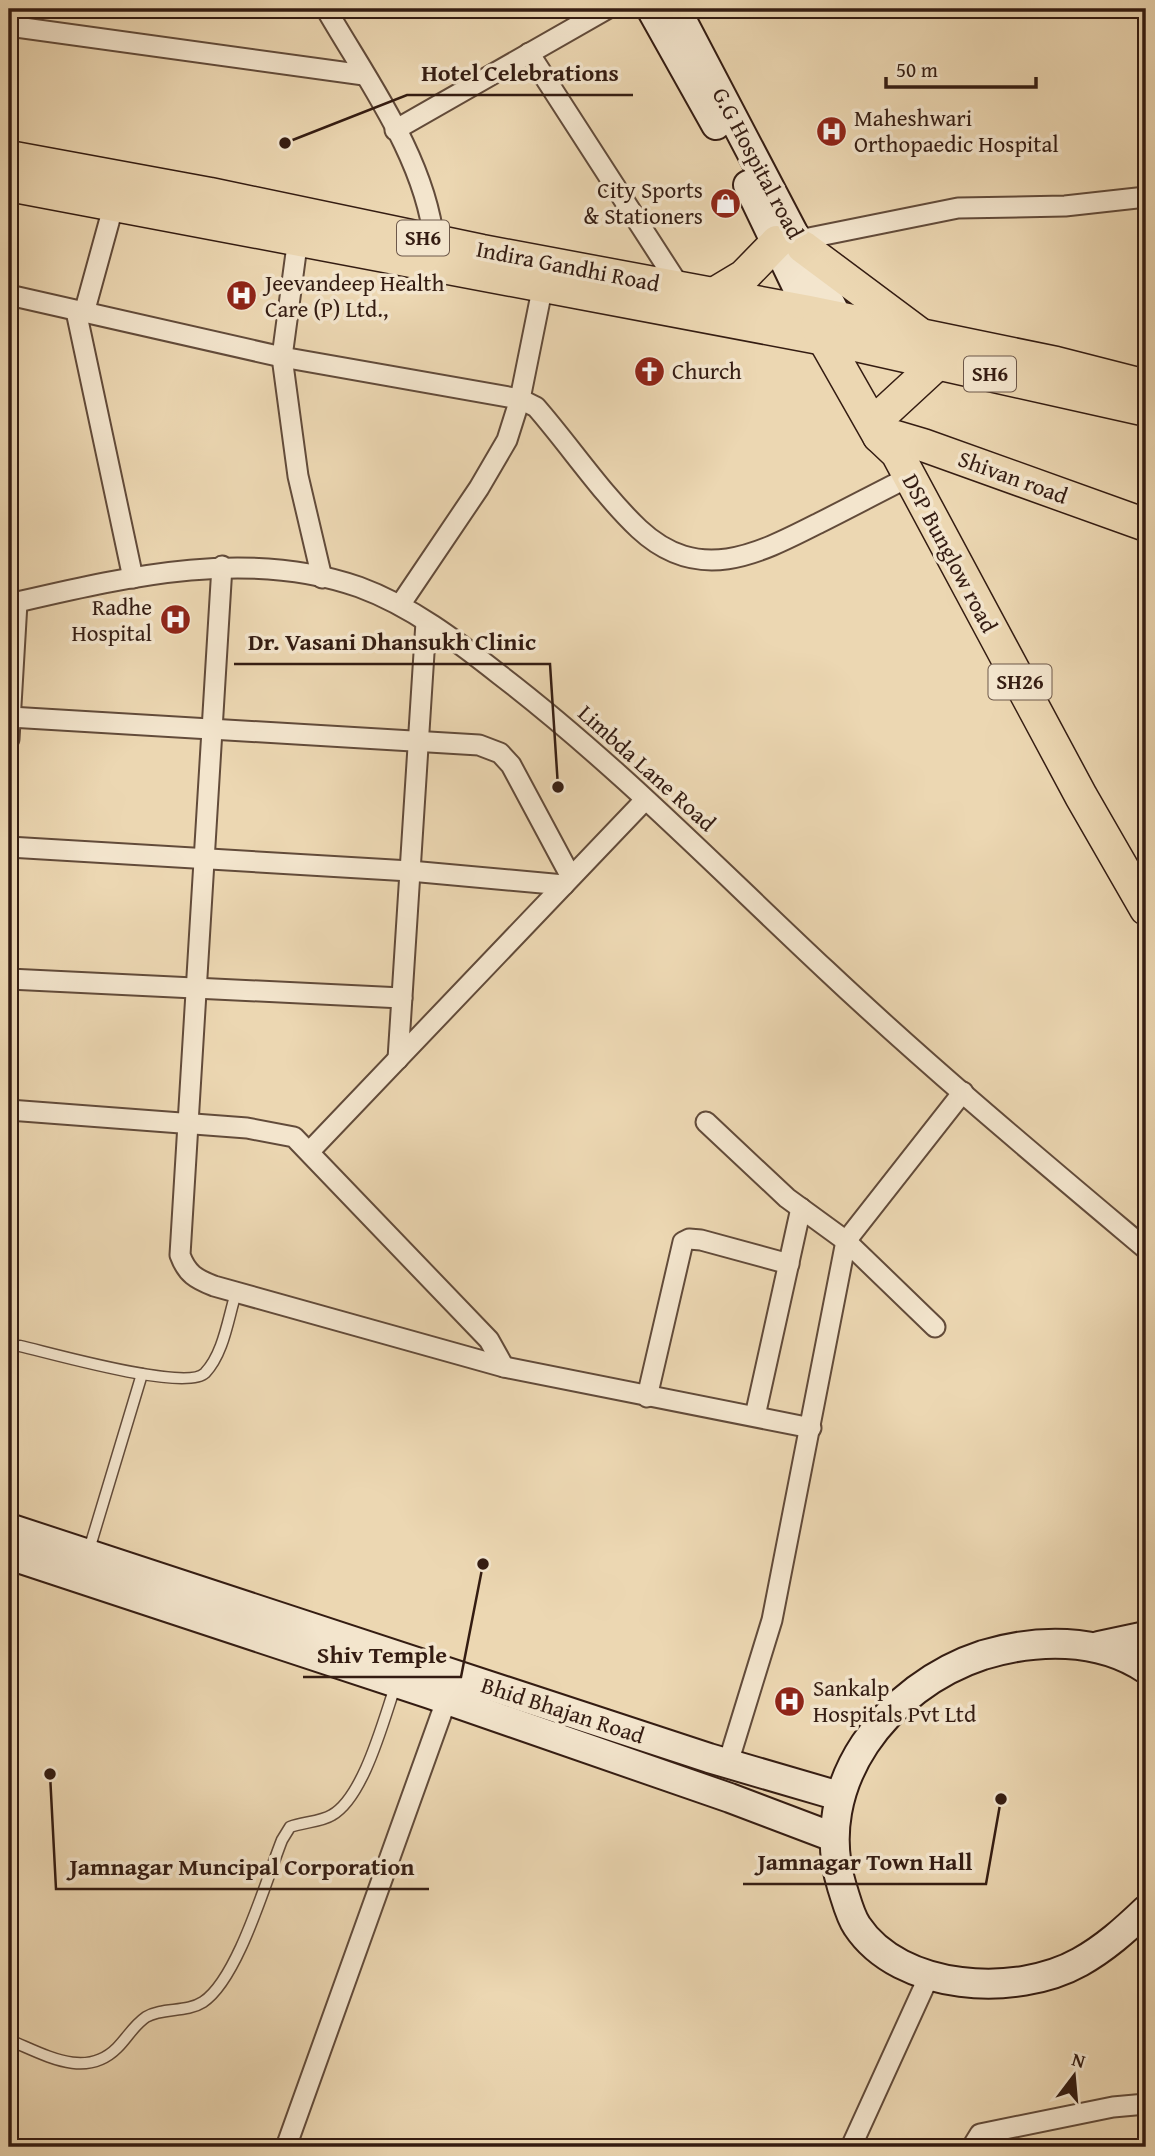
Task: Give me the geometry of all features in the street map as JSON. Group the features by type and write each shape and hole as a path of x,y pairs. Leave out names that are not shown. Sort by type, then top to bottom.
{"main road":[{"name":"G.G Hospital road","path":"651,9 722,135 793,243"},
{"name":"G.G Hospital road","path":"676,9 793,243 831,331"},
{"name":"Indira Gandhi Road","path":"9,157 352,221 434,241 714,294 831,331"},
{"name":"Indira Gandhi Road","path":"9,185 543,285 831,331"},
{"path":"714,294 793,243 921,335"},
{"name":"SH6","path":"831,331 921,335 1146,386"},
{"name":"SH6","path":"831,331 938,363 1146,410"},
{"name":"DSP Bunglow road","path":"831,331 1081,796 1146,909"},
{"path":"893,443 938,363"},
{"name":"Shivan road","path":"893,443 1146,525"},
{"name":"Bhid Bhajan Road","path":"9,1528 88,1554 451,1687 833,1837"},
{"name":"Bhid Bhajan Road","path":"9,1555 396,1684 451,1687 839,1796"},
{"path":"1146,1636 1099,1646 1058,1644 1009,1647 967,1660 921,1684 884,1717 854,1758 839,1796 833,1837 835,1865 857,1926 882,1952 929,1976 964,1983 1017,1983 1077,1964 1115,1939 1146,1910"},
{"path":"1099,1646 1146,1669"}],"street":[{"path":"326,9 413,162 431,209 434,241"},
{"path":"395,130 607,9"},
{"path":"9,26 364,75"},
{"path":"528,53 680,287"},
{"path":"793,243 958,208 1065,206 1146,197"},
{"path":"114,204 80,312 133,578"},
{"path":"298,238 282,357 298,476 322,578"},
{"path":"400,605 479,488 507,440 520,399 543,285"},
{"path":"9,295 282,357 520,399 536,407 640,530 686,557 712,562 736,559 770,548 893,443"},
{"path":"222,566 180,1255 194,1278 236,1293 504,1367 811,1428"},
{"name":"Limbda Lane Road","path":"13,603 133,578 222,566 322,578 358,587 400,605 551,714 844,986 1146,1249"},
{"path":"9,739 13,603"},
{"path":"398,1059 426,622"},
{"path":"10,717 479,745 500,754 511,765 567,881"},
{"path":"310,1151 645,800"},
{"path":"9,847 567,881"},
{"path":"9,978 401,998"},
{"path":"728,1763 772,1620 846,1241 963,1092"},
{"path":"9,1110 274,1132 294,1138 310,1151 489,1340 504,1367"},
{"path":"706,1122 801,1208 846,1241 935,1327"},
{"path":"755,1416 801,1208"},
{"path":"646,1397 683,1242 689,1239 701,1240 789,1264"},
{"path":"286,2147 451,1687"},
{"path":"850,2147 929,1976"},
{"path":"972,2147 980,2134 1113,2107 1146,2104"}],"lane":[{"path":"20,1346 142,1374 176,1379 203,1376 216,1359 236,1293"},
{"path":"88,1554 142,1374"},
{"path":"9,2040 59,2060 84,2065 101,2061 117,2047 134,2025 153,2013 203,2002 222,1982 241,1948 282,1840 290,1827 332,1815 349,1798 362,1776 396,1684"}],"place":[{"name":"Maheshwari Orthopaedic Hospital","path":"831,131"},
{"name":"Hotel Celebrations","path":"285,143"},
{"name":"City Sports & Stationers","path":"726,203"},
{"name":"Jeevandeep Health Care (P) Ltd.,","path":"242,296"},
{"name":"Church","path":"649,371"},
{"name":"Radhe Hospital","path":"175,620"},
{"name":"Dr. Vasani Dhansukh Clinic","path":"558,787"},
{"name":"Shiv Temple","path":"483,1564"},
{"name":"Sankalp Hospitals Pvt Ltd","path":"790,1701"},
{"name":"Jamnagar Muncipal Corporation","path":"50,1774"},
{"name":"Jamnagar Town Hall","path":"1001,1799"}]}
